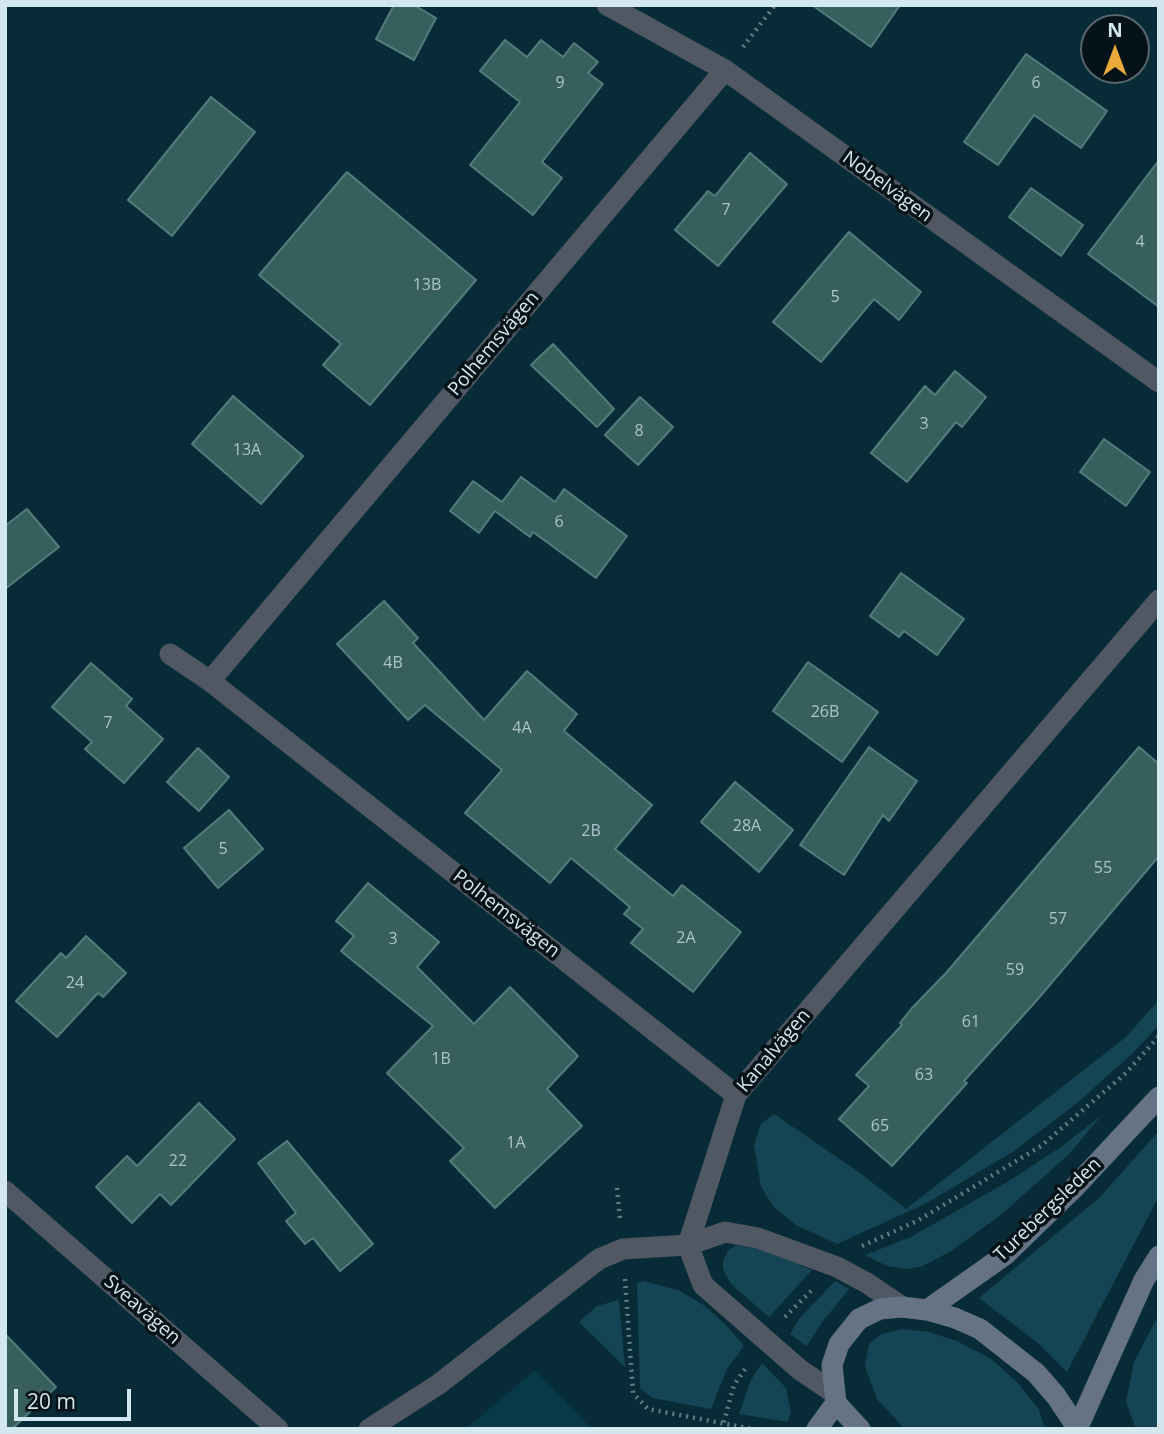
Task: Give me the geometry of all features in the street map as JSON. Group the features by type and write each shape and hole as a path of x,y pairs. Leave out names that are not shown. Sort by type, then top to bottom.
{"main road":[{"name":"Turebergsleden","path":"927,1310 1005,1255 1073,1189 1159,1097"},
{"path":"1078,1428 1144,1279 1159,1256"},
{"path":"860,1429 835,1398 832,1365 839,1344 859,1320 880,1309 902,1307 927,1310 980,1329 1036,1373 1078,1428"},
{"path":"817,1429 835,1398"}],"street":[{"name":"Nobelvägen","path":"607,5 725,70 1159,382"},
{"name":"Polhemsvägen","path":"210,681 725,70"},
{"name":"Kanalvägen","path":"688,1245 736,1095 1159,600"},
{"name":"Polhemsvägen","path":"170,654 210,681 736,1095"},
{"name":"Sveavägen","path":"5,1191 278,1429"},
{"path":"369,1429 439,1384 599,1259 623,1249 688,1245 725,1232 758,1238 837,1267 902,1307"},
{"path":"688,1245 703,1285 835,1398"}],"path":[{"path":"725,70 775,5"},
{"path":"722,1429 734,1385 765,1340 799,1302 858,1248 917,1221 1041,1146 1126,1073 1159,1036"},
{"path":"617,1188 633,1393 648,1409 753,1429"}],"shaded area":[{"path":"1159,1000 1159,1025 1132,1054 1077,1103 1014,1151 925,1204 837,1244 796,1225 773,1206 761,1187 754,1145 761,1124 774,1114 860,1173 906,1209 1126,1037"},
{"path":"1102,1115 1069,1154 1002,1214 951,1251 923,1266 908,1269 887,1266 865,1255 911,1237 1009,1181 1061,1147"},
{"path":"1159,1131 1159,1196 1067,1372 1038,1343 979,1298 1099,1198"},
{"path":"736,1245 762,1249 812,1270 769,1317 731,1284 723,1269 723,1261 728,1251"},
{"path":"644,1281 678,1290 705,1306 744,1346 727,1369 711,1409 653,1398 640,1388 637,1283"},
{"path":"835,1281 849,1289 807,1346 790,1334 799,1319"},
{"path":"619,1300 625,1367 579,1322 597,1306"},
{"path":"1159,1314 1159,1429 1136,1429 1126,1402 1134,1362"},
{"path":"903,1329 929,1332 957,1341 991,1359 1018,1383 1039,1410 1045,1429 905,1429 877,1399 865,1366 869,1344 881,1334"},
{"path":"762,1363 786,1388 791,1413 787,1422 739,1414 751,1380"},
{"path":"535,1370 592,1429 466,1429"}],"building":[{"path":"394,5 414,5 436,18 414,60 376,39"},
{"path":"812,5 900,5 871,47"},
{"path":"505,40 527,57 541,40 563,57 574,43 598,62 588,73 603,84 542,162 562,178 533,215 470,165 520,102 480,71"},
{"path":"1026,54 1107,111 1081,148 1034,115 998,165 964,142"},
{"path":"211,97 255,132 172,236 128,200"},
{"path":"750,153 787,184 718,266 675,230 708,191 715,196"},
{"path":"1159,160 1159,307 1088,254"},
{"path":"347,172 476,280 370,405 323,365 341,344 259,275"},
{"path":"1031,188 1083,225 1061,256 1009,217"},
{"path":"849,232 921,292 899,320 874,299 821,362 773,322"},
{"path":"553,344 614,409 597,427 531,365"},
{"path":"955,371 986,397 962,427 956,422 907,482 871,453 925,386 935,395"},
{"path":"233,396 303,456 261,504 192,444"},
{"path":"640,397 673,427 638,465 605,435"},
{"path":"1104,439 1150,472 1126,506 1080,472"},
{"path":"521,477 555,502 564,489 627,536 596,578 533,532 530,537 495,511 479,533 450,511 473,481 502,502"},
{"path":"27,509 59,547 5,589 5,526"},
{"path":"901,573 964,619 937,655 904,631 899,637 870,616"},
{"path":"384,601 418,638 413,643 484,720 527,671 577,714 564,731 652,805 615,849 673,896 682,885 741,932 693,992 631,943 643,929 624,914 630,907 571,858 550,883 465,813 502,770 425,705 408,720 337,644"},
{"path":"808,662 878,712 842,762 773,711"},
{"path":"91,663 132,699 126,706 163,739 124,783 85,749 92,742 52,707"},
{"path":"869,747 917,781 889,821 883,815 844,875 800,845"},
{"path":"1139,747 1159,764 1159,856 1037,1000 964,1081 967,1083 892,1166 839,1119 869,1086 856,1075 902,1025 900,1023 912,1008 946,973"},
{"path":"198,748 229,777 199,811 167,782"},
{"path":"735,782 793,830 759,872 701,822"},
{"path":"229,810 263,849 218,888 184,848"},
{"path":"368,883 439,942 417,967 474,1024 510,987 578,1056 547,1089 582,1126 495,1208 450,1161 464,1148 387,1073 433,1026 341,951 354,936 336,921"},
{"path":"86,936 126,973 103,997 98,993 57,1037 16,1001 61,953 66,958"},
{"path":"199,1103 235,1139 171,1205 160,1194 132,1223 96,1187 127,1156 137,1166"},
{"path":"287,1141 373,1244 340,1271 313,1238 305,1244 286,1221 296,1213 258,1163"},
{"path":"5,1334 56,1387 12,1429 5,1429"}]}
